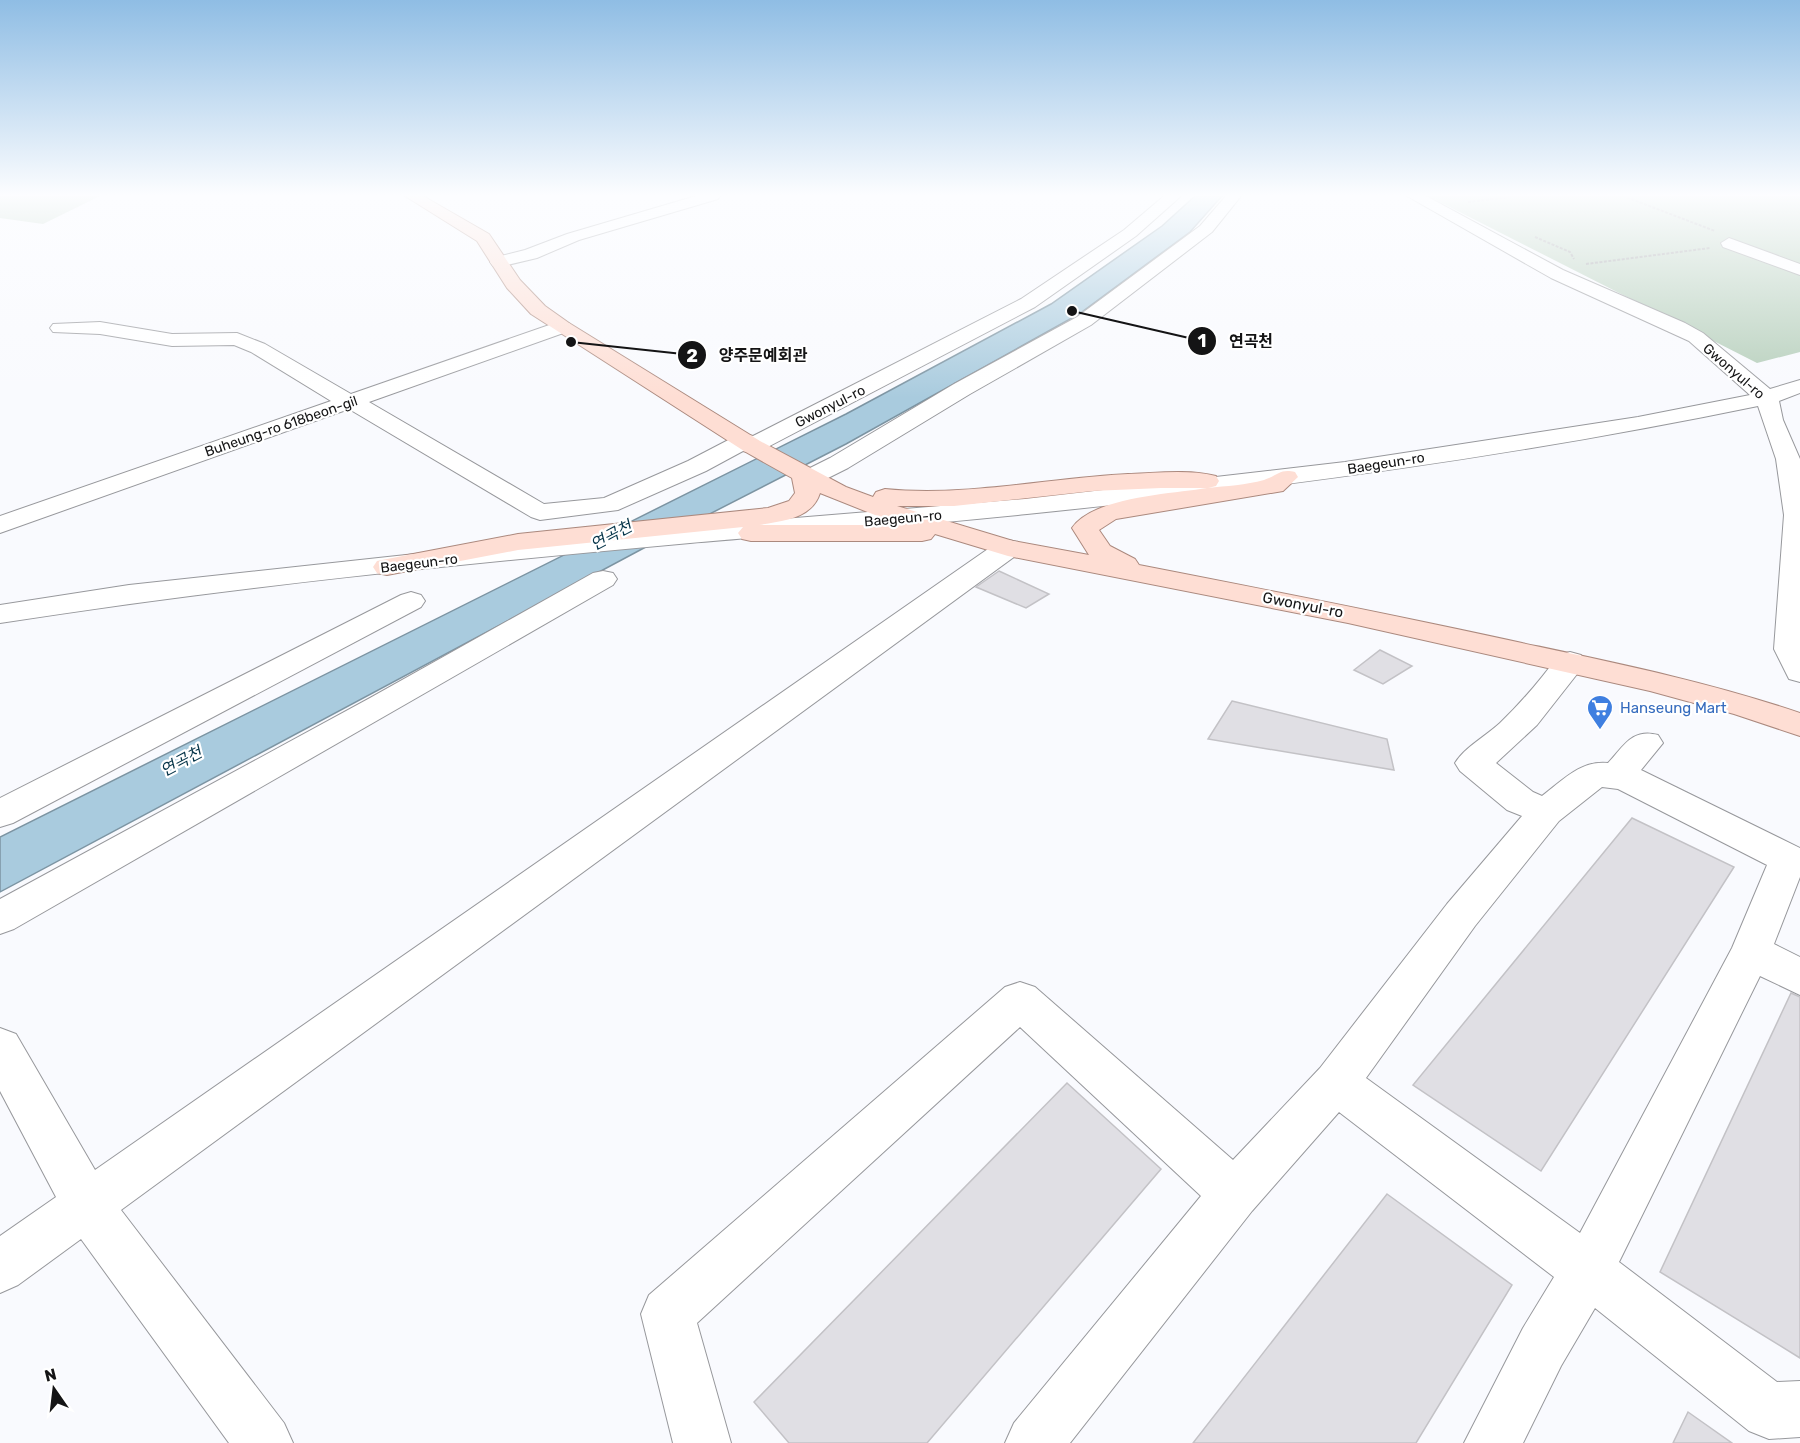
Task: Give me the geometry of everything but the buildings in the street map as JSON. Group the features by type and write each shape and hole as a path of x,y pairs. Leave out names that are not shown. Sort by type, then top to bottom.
{"main road":[{"path":"500,263 526,299 561,327 748,443 809,478 880,497 916,501 1168,479 1236,482"},
{"path":"1286,477 1274,486 1108,513 1085,528 1095,549 1105,558 1125,566 1172,573 1288,602"},
{"path":"516,548 720,527 785,513 802,503 807,493 809,478"},
{"name":"Gwonyul-ro","path":"809,478 837,492 1005,550 1288,602 1570,662 1725,701 1800,725"},
{"path":"720,527 933,533 1005,550"}],"street":[{"name":"Gwonyul-ro","path":"60,328 100,328 172,340 237,339 258,348 342,398 351,401 540,512 609,505 748,443 1028,303 1086,263"},
{"path":"809,478 1084,321 1160,263"},
{"name":"Gwonyul-ro","path":"1537,263 1696,337 1767,398 1772,420 1788,459 1797,515 1789,649 1800,672"},
{"path":"1782,263 1800,270"},
{"name":"Buheung-ro 618beon-gil","path":"0,525 561,327"},
{"name":"Baegeun-ro","path":"0,614 129,594 387,567 516,548 688,535 720,527 909,518 1286,477 1638,424 1767,398 1800,386"},
{"path":"0,1267 1005,550"},
{"path":"0,918 371,712 603,579"},
{"path":"0,814 411,601"},
{"path":"1546,812 1520,801 1472,764 1492,751 1554,685 1570,662"},
{"path":"1616,776 1646,743"},
{"path":"1034,1443 1234,1194 1336,1083 1461,915 1546,812 1595,774 1625,777 1788,859 1751,952 1588,1270 1542,1347 1493,1443"},
{"path":"1751,952 1800,977"},
{"path":"702,1443 668,1314 1020,1000 1234,1194"},
{"path":"0,1048 87,1205 264,1443"},
{"path":"1336,1083 1588,1270 1769,1411 1800,1409"}],"green space":[{"path":"1561,263 1800,263 1800,352 1757,363"}],"water":[{"path":"1109,263 1148,263 1079,314 846,444 657,541 0,892 0,837 846,414 1051,304"}],"place":[{"name":"연곡천","path":"1072,311"},
{"name":"양주문예회관","path":"571,342"},
{"name":"Hanseung Mart","path":"1600,731"}]}
